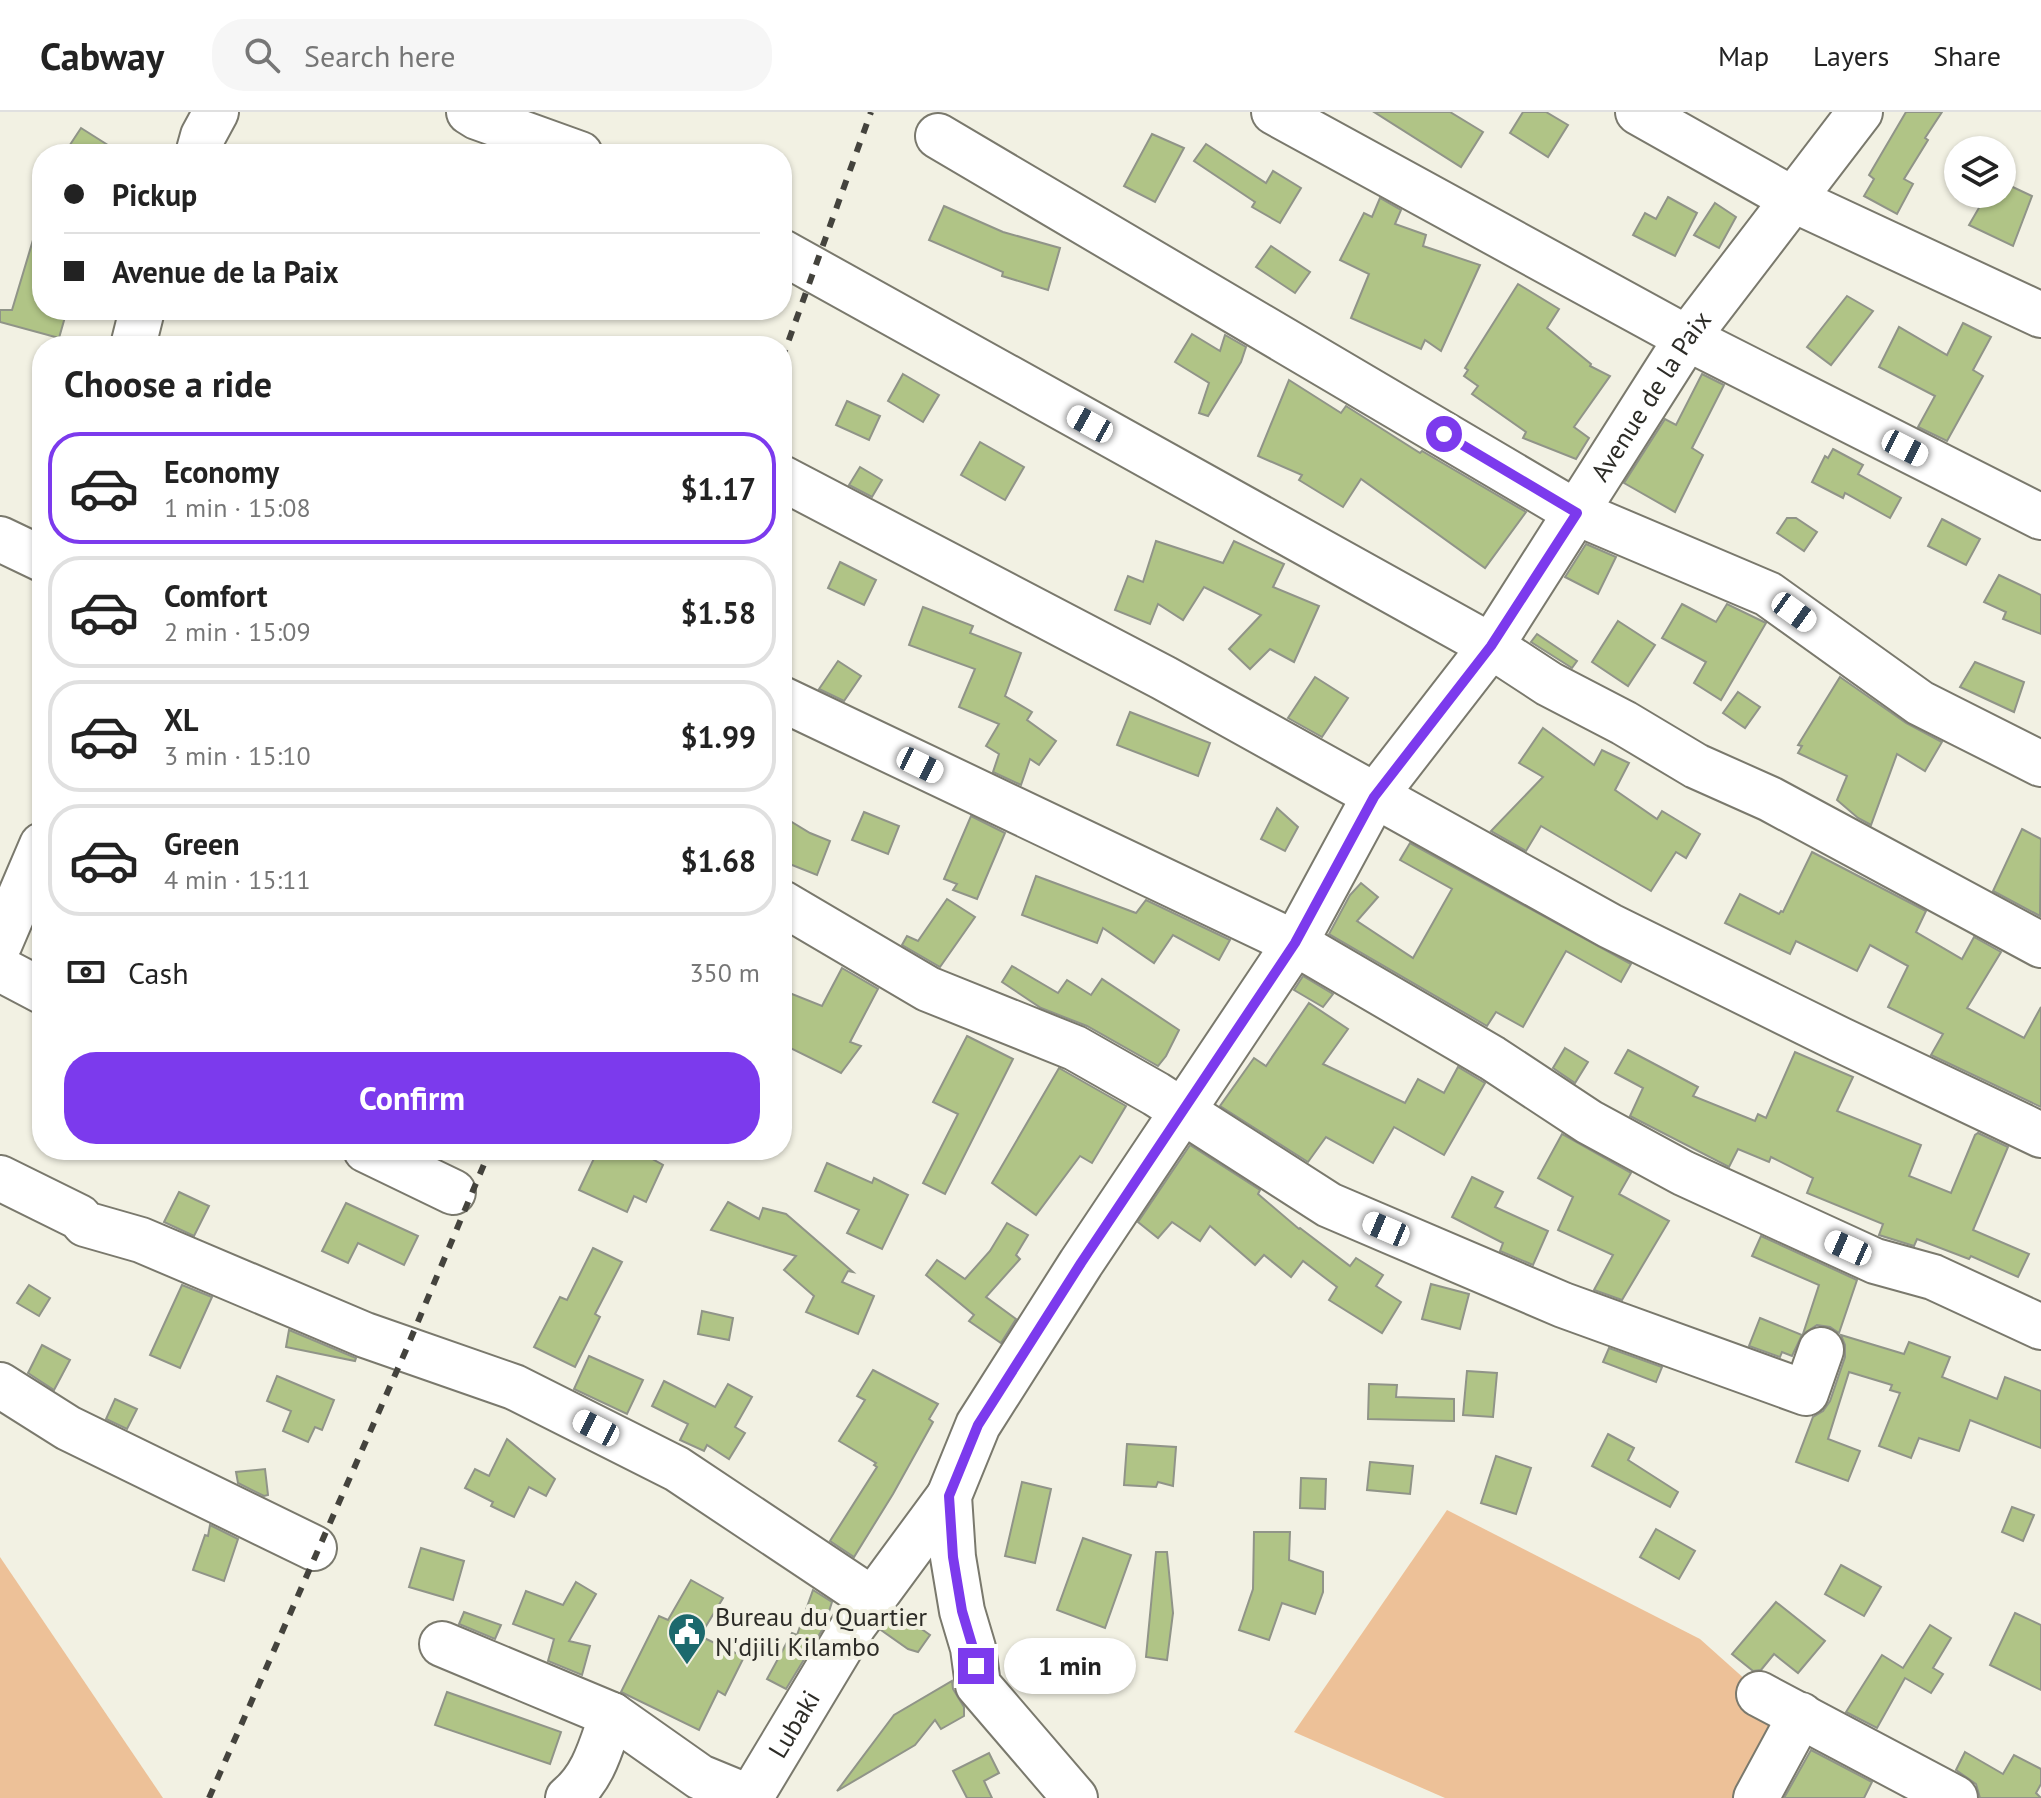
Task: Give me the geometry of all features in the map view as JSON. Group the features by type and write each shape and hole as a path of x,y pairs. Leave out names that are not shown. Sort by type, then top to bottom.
{"street":[{"path":"201,144 216,112"},
{"path":"469,112 552,144"},
{"path":"1274,112 1687,338 2041,517"},
{"path":"1638,112 1794,200 2041,315"},
{"name":"Avenue de la Paix","path":"1075,1798 978,1685 953,1557 949,1496 978,1425 1081,1263 1295,943 1374,797 1491,646 1687,338 1860,112"},
{"path":"938,136 1577,513 1768,594 1920,703 2041,764"},
{"path":"792,258 1491,646 1549,684 1624,723 1696,766 1770,799 2041,945"},
{"path":"792,483 1164,678 1610,926 2041,1135"},
{"path":"0,539 32,554"},
{"path":"792,704 1295,943 1492,1058 1589,1122 1683,1173 1875,1261 1933,1277 2041,1327"},
{"path":"0,943 32,868"},
{"path":"792,909 928,989 1075,1048 1182,1111 1329,1205 1563,1305 1806,1393 1821,1350"},
{"path":"0,969 32,986"},
{"path":"387,1160 453,1192"},
{"path":"0,1178 79,1217 85,1224 141,1240 365,1335 514,1387 677,1469 872,1599"},
{"path":"0,1385 68,1428 314,1548"},
{"name":"Lubaki","path":"750,1798 872,1599 949,1496"},
{"path":"442,1644 612,1715 700,1777 750,1798"},
{"path":"1759,1694 1955,1798"},
{"path":"568,1798 592,1771 612,1715"},
{"path":"1756,1798 1801,1715"}],"shaded area":[{"path":"1447,1510 1700,1639 1793,1722 1748,1798 1445,1798 1294,1732"},
{"path":"0,1557 163,1798 0,1798"}],"building":[{"path":"1374,112 1450,112 1483,132 1461,167"},
{"path":"1523,112 1546,112 1568,125 1548,157 1510,133"},
{"path":"1906,112 1942,112 1904,179 1913,184 1897,214 1864,196 1874,179 1869,175"},
{"path":"81,128 106,144 71,144"},
{"path":"1152,134 1184,148 1155,202 1124,186"},
{"path":"1206,144 1266,183 1273,171 1301,188 1280,223 1252,207 1255,202 1194,161"},
{"path":"2016,189 2032,196 2013,246 1969,225 1979,208 2016,208"},
{"path":"1668,197 1697,213 1675,256 1633,235 1645,213 1656,219"},
{"path":"1380,198 1401,210 1395,224 1426,235 1423,246 1480,265 1441,351 1425,340 1421,349 1351,318 1369,274 1340,260 1364,213 1372,217"},
{"path":"1715,203 1736,217 1719,248 1694,235"},
{"path":"944,206 1003,232 1060,248 1048,290 1002,276 1003,272 929,240"},
{"path":"32,243 32,320 64,320 60,336 0,322 0,310 12,310"},
{"path":"1271,246 1310,272 1295,293 1256,267"},
{"path":"1518,284 1559,309 1547,328 1590,366 1610,376 1574,427 1589,438 1576,459 1523,438 1526,432 1472,394 1478,386 1464,376 1468,370 1465,368"},
{"path":"1847,296 1873,311 1831,365 1807,347"},
{"path":"1963,323 1991,337 1973,370 1983,376 1947,441 1918,427 1935,396 1879,367 1899,327 1947,355"},
{"path":"1192,334 1220,351 1225,335 1246,347 1241,362 1208,416 1199,413 1209,383 1175,362"},
{"path":"903,374 939,395 923,422 888,401"},
{"path":"1702,374 1724,385 1692,448 1703,455 1675,512 1624,483 1665,419 1676,425"},
{"path":"1289,380 1341,413 1346,406 1420,453 1422,451 1526,512 1485,568 1361,479 1343,507 1299,480 1302,475 1258,456"},
{"path":"847,401 880,416 869,440 836,425"},
{"path":"980,442 1024,467 1005,500 961,475"},
{"path":"1833,449 1863,465 1858,474 1901,498 1890,518 1845,493 1843,498 1812,482 1825,456 1828,458"},
{"path":"860,467 882,480 872,497 849,485"},
{"path":"1787,518 1796,518 1817,532 1804,551 1777,533"},
{"path":"1942,519 1980,539 1966,565 1928,546"},
{"path":"1156,541 1223,563 1234,541 1284,564 1273,587 1319,606 1294,662 1270,649 1250,669 1229,649 1261,615 1204,587 1183,620 1158,604 1150,624 1115,610 1128,576 1143,582"},
{"path":"1586,544 1616,557 1598,594 1565,577"},
{"path":"840,562 876,580 864,605 828,588"},
{"path":"1999,575 2041,595 2041,634 2003,619 2006,612 1984,602"},
{"path":"1682,604 1716,622 1727,604 1766,623 1721,700 1694,683 1706,662 1662,638"},
{"path":"923,607 973,626 970,633 1021,653 1005,696 1032,712 1027,720 1056,741 1039,765 1030,759 1021,785 993,772 999,754 986,746 999,724 959,707 975,669 909,645"},
{"path":"1618,621 1655,645 1628,686 1592,662"},
{"path":"1537,634 1577,661 1572,668 1531,642"},
{"path":"838,661 861,676 844,701 819,689"},
{"path":"1975,662 2024,682 2014,712 1960,687"},
{"path":"1315,677 1348,698 1322,737 1288,718"},
{"path":"1840,677 1906,723 1942,742 1925,771 1897,754 1871,825 1837,800 1847,776 1798,753 1802,746 1798,745"},
{"path":"1738,692 1760,707 1745,728 1723,713"},
{"path":"1130,712 1210,743 1198,776 1117,745"},
{"path":"1543,728 1594,765 1602,750 1629,763 1615,790 1657,819 1662,811 1700,834 1686,858 1676,852 1651,891 1541,826 1526,851 1491,831 1543,777 1519,763"},
{"path":"1277,808 1298,827 1285,851 1261,839"},
{"path":"864,812 899,826 888,854 852,840"},
{"path":"971,816 1005,833 977,899 953,890 957,884 944,879"},
{"path":"792,822 830,841 817,875 792,865"},
{"path":"2022,829 2041,839 2040,916 1993,891"},
{"path":"1410,843 1631,964 1621,982 1566,951 1523,1027 1496,1012 1487,1026 1329,934 1350,895 1361,883 1378,897 1357,921 1413,958 1452,889 1400,860"},
{"path":"1812,852 1926,911 1916,932 1962,959 1974,937 2001,952 1967,1008 2024,1038 2041,1007 2041,1107 1931,1055 1943,1034 1888,1007 1908,966 1870,945 1857,971 1796,941 1790,954 1725,923 1740,894 1779,914 1783,912"},
{"path":"1036,876 1136,913 1146,900 1230,940 1219,960 1173,935 1154,963 1103,928 1097,943 1022,915"},
{"path":"947,899 975,917 940,967 902,945 907,936 918,941"},
{"path":"1012,966 1058,993 1067,980 1091,995 1102,979 1179,1030 1158,1066 1087,1026 1041,1008 1002,982"},
{"path":"842,968 878,989 850,1042 861,1046 841,1073 792,1049 792,994 822,1006"},
{"path":"1303,976 1333,994 1323,1007 1294,990"},
{"path":"1309,1003 1348,1029 1323,1064 1405,1103 1418,1079 1444,1093 1458,1067 1485,1083 1444,1155 1394,1127 1373,1163 1326,1137 1308,1162 1220,1106 1254,1058 1266,1066"},
{"path":"967,1036 1013,1059 945,1194 923,1183 958,1114 933,1102"},
{"path":"1565,1048 1588,1062 1575,1083 1553,1068"},
{"path":"1628,1050 1698,1087 1693,1096 1755,1121 1758,1114 1766,1118 1795,1052 1853,1077 1837,1111 1921,1145 1909,1176 1951,1193 1975,1135 1978,1133 2008,1147 1973,1230 2029,1254 2018,1277 1971,1256 1969,1259 1917,1239 1914,1246 1879,1235 1883,1224 1807,1193 1813,1178 1771,1157 1769,1162 1738,1149 1729,1167 1630,1116 1643,1088 1615,1073"},
{"path":"1059,1068 1126,1106 1092,1163 1080,1156 1036,1215 992,1183"},
{"path":"1562,1134 1631,1173 1619,1194 1669,1221 1622,1300 1594,1290 1613,1255 1558,1230 1573,1197 1538,1178"},
{"path":"1190,1145 1260,1190 1258,1194 1299,1229 1350,1266 1356,1258 1383,1275 1376,1286 1401,1302 1382,1333 1329,1300 1337,1287 1303,1261 1291,1277 1264,1255 1255,1265 1210,1226 1200,1241 1172,1222 1158,1238 1138,1222"},
{"path":"593,1160 654,1160 663,1165 646,1202 634,1196 627,1212 579,1190"},
{"path":"827,1163 872,1183 874,1178 908,1195 882,1249 847,1233 859,1210 815,1191"},
{"path":"1472,1177 1503,1192 1495,1207 1548,1231 1533,1265 1500,1251 1503,1243 1452,1217"},
{"path":"179,1192 209,1206 194,1236 164,1222"},
{"path":"728,1202 759,1219 763,1208 786,1214 853,1272 848,1271 842,1282 874,1296 858,1334 806,1312 814,1296 784,1270 796,1256 711,1230"},
{"path":"346,1203 418,1236 404,1265 358,1243 348,1263 322,1251"},
{"path":"1007,1223 1028,1235 1016,1255 1020,1259 986,1297 1016,1319 1001,1343 969,1321 974,1315 926,1275 937,1260 965,1279 990,1251"},
{"path":"1761,1236 1857,1280 1839,1333 1830,1327 1817,1325 1803,1334 1819,1285 1752,1256"},
{"path":"593,1248 622,1262 595,1314 600,1317 575,1367 534,1347 560,1297 567,1300"},
{"path":"1431,1284 1469,1294 1460,1329 1422,1319"},
{"path":"29,1285 50,1298 39,1316 17,1303"},
{"path":"182,1285 212,1297 180,1368 150,1355"},
{"path":"702,1311 733,1318 729,1340 698,1334"},
{"path":"1760,1318 1802,1335 1792,1356 1782,1352 1780,1357 1749,1346"},
{"path":"289,1330 356,1358 355,1361 286,1347"},
{"path":"1841,1335 1904,1354 1909,1342 1950,1357 1942,1377 1997,1399 2005,1377 2041,1391 2041,1448 1970,1420 1959,1451 1919,1438 1911,1458 1879,1446 1900,1393 1890,1390 1892,1385 1849,1372 1828,1439 1860,1451 1848,1481 1796,1462 1813,1417 1823,1411 1830,1401 1845,1357"},
{"path":"42,1345 70,1360 54,1390 28,1373"},
{"path":"1609,1348 1662,1367 1656,1382 1603,1362"},
{"path":"589,1356 643,1380 627,1414 574,1389"},
{"path":"873,1370 938,1404 929,1419 933,1422 854,1557 830,1541 877,1467 874,1465 876,1463 839,1441 865,1400 857,1396"},
{"path":"1467,1371 1497,1373 1493,1417 1463,1415"},
{"path":"277,1376 334,1400 322,1430 315,1427 308,1442 283,1431 291,1411 267,1401"},
{"path":"664,1381 715,1407 728,1384 752,1397 735,1427 745,1433 729,1459 707,1445 704,1451 680,1440 688,1424 652,1406"},
{"path":"1369,1384 1397,1385 1396,1397 1454,1399 1454,1421 1368,1419"},
{"path":"115,1399 137,1409 127,1429 106,1419"},
{"path":"1608,1434 1634,1448 1628,1460 1678,1492 1670,1507 1592,1466"},
{"path":"507,1439 555,1479 546,1496 529,1487 514,1517 465,1488 475,1469 489,1476"},
{"path":"1127,1444 1176,1447 1173,1486 1158,1482 1156,1487 1124,1485"},
{"path":"1496,1456 1531,1468 1516,1514 1481,1503"},
{"path":"1370,1462 1413,1466 1410,1494 1367,1490"},
{"path":"265,1469 268,1495 264,1496 238,1483 236,1472"},
{"path":"1301,1478 1326,1479 1325,1509 1300,1508"},
{"path":"1022,1482 1051,1489 1035,1563 1005,1556"},
{"path":"2012,1507 2034,1515 2023,1541 2002,1532"},
{"path":"210,1525 238,1539 224,1581 193,1570"},
{"path":"1656,1529 1695,1551 1679,1579 1640,1557"},
{"path":"1254,1532 1290,1532 1289,1560 1323,1572 1323,1592 1315,1614 1282,1603 1269,1640 1239,1630 1253,1589"},
{"path":"1083,1538 1131,1555 1105,1628 1057,1610"},
{"path":"421,1548 464,1561 453,1600 409,1587"},
{"path":"1156,1552 1167,1552 1173,1613 1167,1660 1146,1657"},
{"path":"1841,1565 1881,1587 1864,1616 1825,1594"},
{"name":"Bureau du Quartier N'djili Kilambo","path":"691,1580 723,1598 700,1636 744,1657 725,1695 718,1691 699,1730 621,1692 659,1616 668,1620"},
{"path":"576,1582 596,1594 569,1641 590,1646 582,1675 548,1661 554,1639 513,1624 526,1591 563,1605"},
{"path":"813,1590 832,1602 824,1627 786,1689 767,1679 792,1633 797,1635"},
{"path":"1776,1602 1825,1641 1798,1673 1774,1654 1761,1670 1753,1671 1732,1654"},
{"path":"896,1611 930,1635 918,1652 908,1649 881,1630"},
{"path":"464,1612 501,1625 495,1639 459,1624"},
{"path":"2015,1613 2041,1625 2041,1690 1990,1665"},
{"path":"1930,1625 1951,1638 1933,1668 1943,1674 1931,1693 1905,1678 1877,1728 1846,1712 1882,1655 1903,1668"},
{"path":"952,1681 953,1689 964,1707 964,1716 941,1729 935,1720 915,1745 837,1791 894,1715"},
{"path":"447,1692 561,1732 550,1764 435,1725"},
{"path":"1811,1750 1872,1782 1864,1798 1784,1798"},
{"path":"1965,1752 2003,1774 2014,1755 2041,1769 2041,1784 2036,1793 2041,1798 1980,1798 1976,1784 1956,1770"},
{"path":"989,1753 999,1773 984,1781 992,1798 967,1798 953,1771"}],"railway":[{"path":"790,336 871,112"},
{"path":"209,1798 406,1350 486,1160"}],"place":[{"name":"Bureau du Quartier N'djili Kilambo","path":"687,1666"}],"route":[{"path":"976,1666 953,1557 949,1496 978,1425 1081,1263 1295,943 1374,797 1491,646 1577,513 1444,434"}]}
